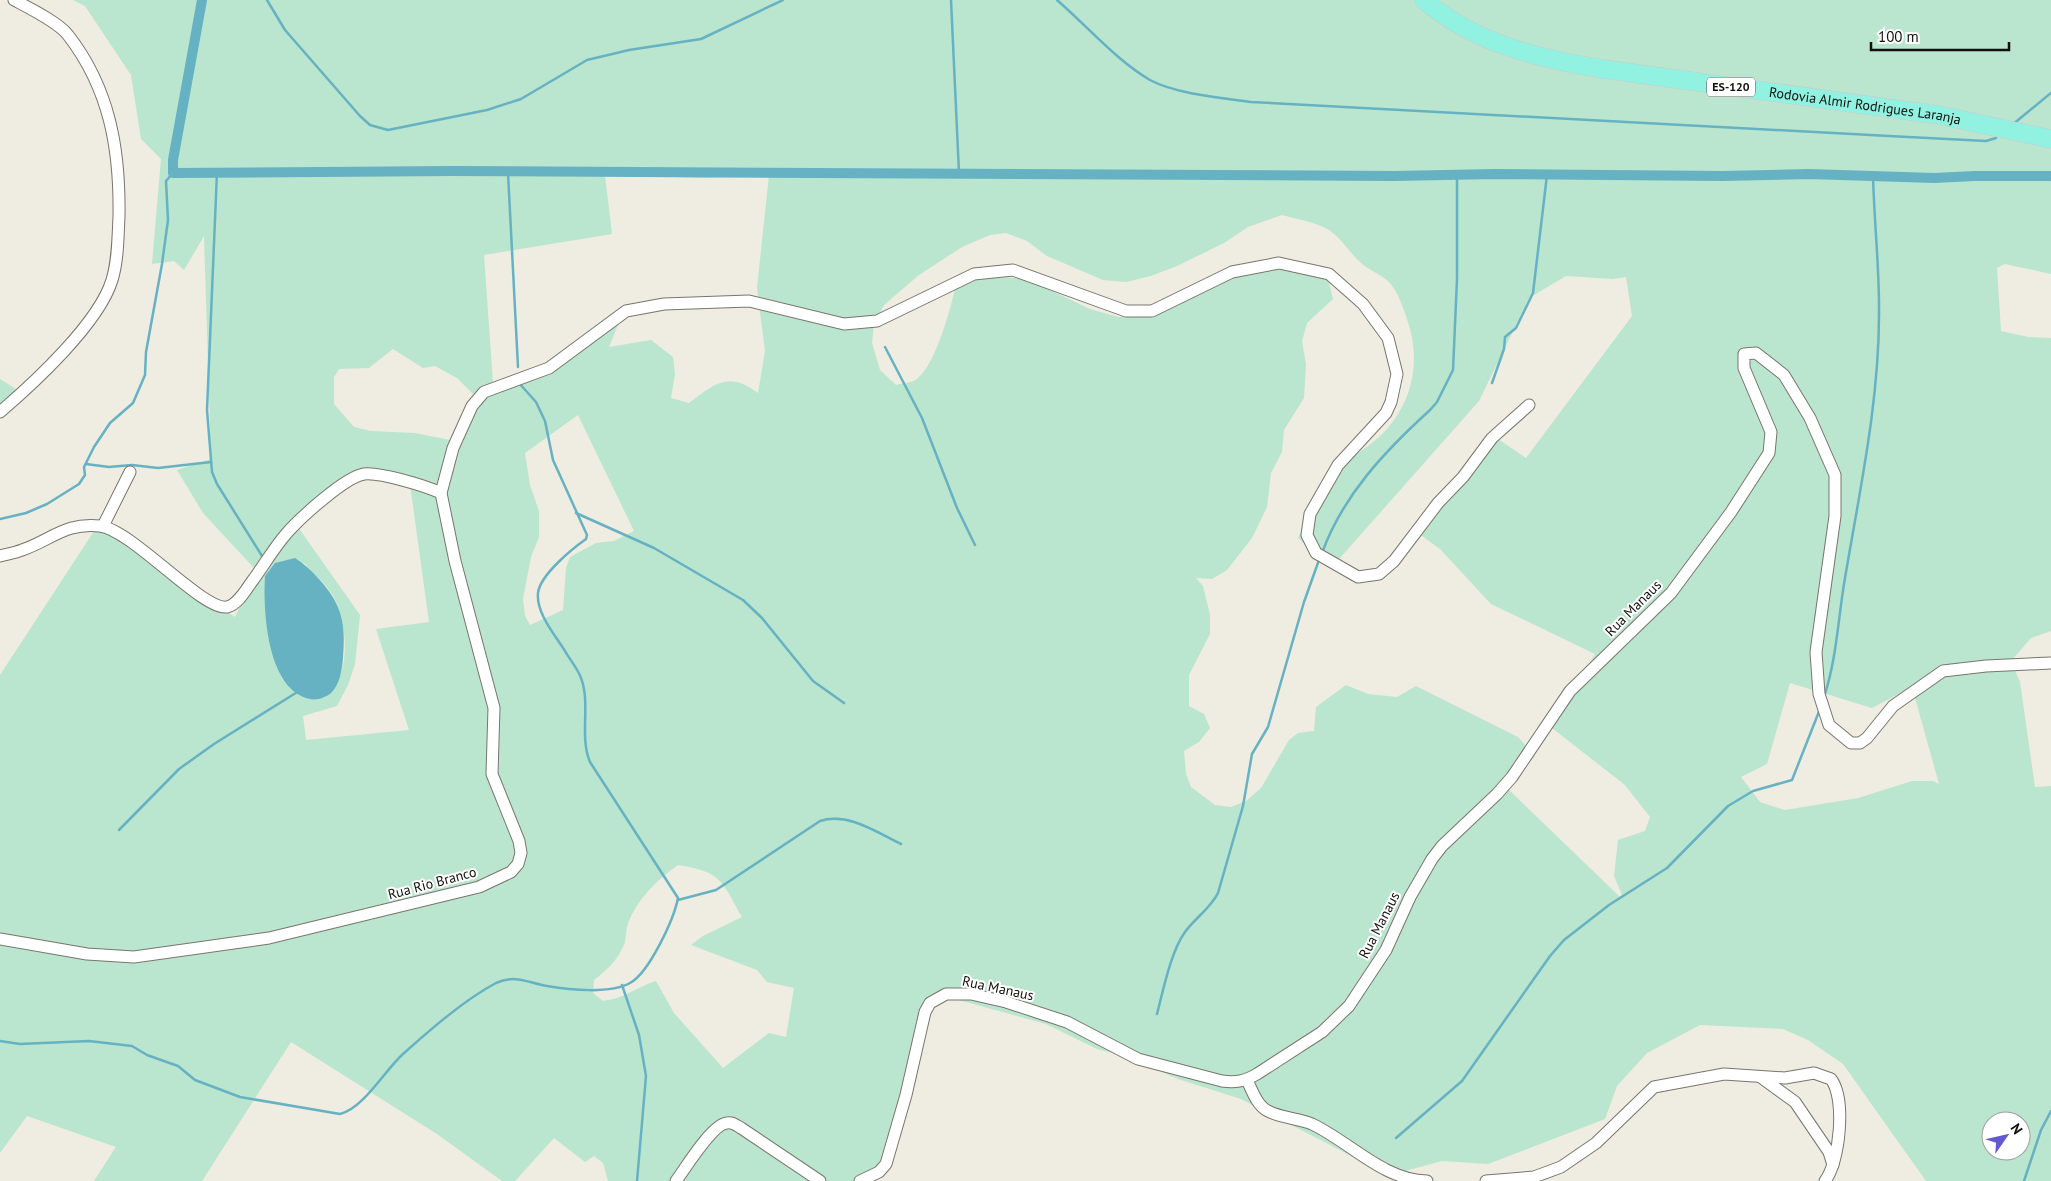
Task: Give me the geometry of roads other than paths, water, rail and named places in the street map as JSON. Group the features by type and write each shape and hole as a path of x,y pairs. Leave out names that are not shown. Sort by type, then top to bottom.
{"main road":[{"name":"Rodovia Almir Rodrigues Laranja","path":"1424,0 1477,33 1513,49 1549,60 1939,116 2051,139"}],"street":[{"path":"0,412 67,347 94,313 112,281 118,235 119,179 110,117 95,77 67,34 14,0"},
{"path":"0,556 22,550 54,533 73,527 103,526 120,535 200,596 224,608 230,606 241,596 286,534 331,492 364,474 396,480 441,493 453,448 472,406 484,392 549,368 626,311 664,304 749,301 844,324 877,321 974,274 1013,270 1126,310 1152,311 1232,272 1280,263 1329,274 1363,304 1388,338 1398,374 1386,413 1338,465 1310,514 1307,535 1316,553 1358,577 1379,574 1394,561 1438,503 1463,477 1492,438 1529,405"},
{"name":"Rua Manaus","path":"860,1181 880,1172 886,1164 906,1096 925,1012 930,1003 946,994 971,994 1037,1011 1067,1022 1138,1059 1222,1082 1247,1080 1322,1032 1349,1006 1386,950 1410,897 1432,859 1442,846 1497,794 1512,777 1570,691 1670,593 1731,512 1770,453 1771,432 1744,368 1744,354 1756,353 1784,375 1810,418 1836,475 1835,516 1816,652 1819,694 1829,725 1851,742 1860,742 1867,738 1893,706 1943,671 1986,666 2051,663"},
{"path":"103,526 130,472"},
{"name":"Rua Rio Branco","path":"0,939 87,954 134,957 269,938 479,887 511,872 518,864 521,853 519,841 492,774 494,708 455,561 441,493"},
{"path":"1486,1181 1534,1177 1561,1167 1596,1143 1654,1087 1724,1074 1762,1078 1785,1078 1814,1072 1831,1079 1838,1094 1838,1140 1833,1165 1825,1181"},
{"path":"1762,1078 1796,1102 1829,1152 1833,1165"},
{"path":"1247,1080 1256,1097 1268,1111 1313,1125 1393,1173 1410,1179 1427,1181"},
{"path":"676,1181 713,1131 725,1123 733,1123 820,1181"}],"water":[{"path":"295,558 326,587 337,606 343,624 344,646 340,677 331,693 319,699 306,698 293,690 283,678 275,663 270,645 265,608 265,576 275,563"}],"waterway":[{"path":"202,0 173,160 173,173 453,171 1394,176 1495,174 1722,176 1809,174 1934,178 2051,176"},
{"path":"267,0 285,30 360,116 370,125 388,130 487,110 521,99 587,60 629,50 701,39 783,0"},
{"path":"951,0 959,173"},
{"path":"1057,0 1137,72 1150,80 1173,89 1213,97 1251,102 1889,136 1986,141 1996,138"},
{"path":"2012,125 2051,93"},
{"path":"217,172 207,410 212,472 217,484 262,556"},
{"path":"0,519 26,513 47,504 79,484 85,475 84,467 94,447 110,423 133,403 145,375 146,352 168,220 166,181 173,173"},
{"path":"508,173 518,367"},
{"path":"1322,553 1341,512 1354,493 1397,441 1437,402 1453,370 1457,279 1457,175"},
{"path":"1492,383 1504,349 1505,337 1516,328 1533,293 1547,175"},
{"path":"1824,697 1835,653 1845,578 1873,409 1878,341 1879,290 1873,175"},
{"path":"2050,176 2051,180"},
{"path":"885,347 922,418 957,508 975,545"},
{"path":"0,1041 20,1044 89,1041 132,1046 147,1055 178,1066 195,1080 240,1097 340,1114 349,1111 357,1105 396,1061 436,1025 496,983 503,980 516,979 540,985 578,990 612,989 630,983 645,968 660,945 678,898 590,762 585,742 585,698 581,678 547,624 540,608 538,593 544,578 573,549 586,539 587,535 553,460 545,421 536,402 519,383"},
{"path":"86,464 109,467 132,465 158,468 211,462"},
{"path":"576,513 654,548 743,600 762,618 813,681 844,703"},
{"path":"1157,1014 1168,971 1180,940 1218,893 1243,806 1252,754 1268,727 1304,602 1319,560"},
{"path":"119,830 179,769 214,744 299,691"},
{"path":"1396,1138 1462,1081 1550,956 1564,940 1609,905 1667,868 1728,806 1753,791 1792,780 1820,709"},
{"path":"678,900 716,890 820,821 830,819 851,821 872,829 901,844"},
{"path":"622,985 639,1035 646,1076 637,1181"},
{"path":"2024,1181 2041,1130 2051,1111"}]}
